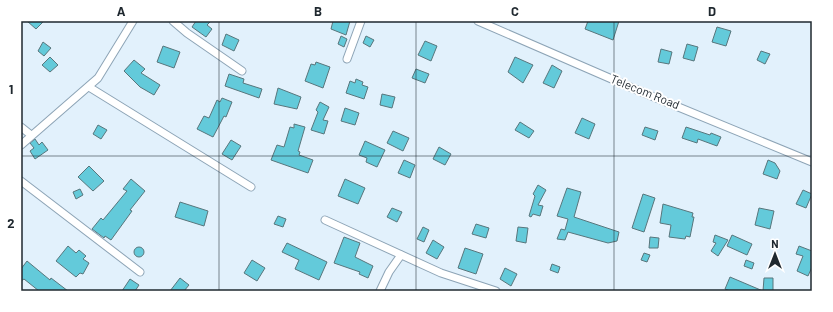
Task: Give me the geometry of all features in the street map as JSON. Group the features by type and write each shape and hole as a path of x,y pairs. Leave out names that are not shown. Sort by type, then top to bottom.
{"street":[{"path":"21,145 98,78 133,21"},
{"path":"173,21 187,33 242,71"},
{"path":"347,59 361,21"},
{"name":"Telecom Road","path":"478,21 637,90 812,162"},
{"path":"89,87 251,187"},
{"path":"21,127 31,136"},
{"path":"21,181 140,272"},
{"path":"325,220 441,273 496,291"},
{"path":"380,291 389,272 401,255"}],"building":[{"path":"27,21 44,21 36,29"},
{"path":"196,21 211,21 207,25 212,29 206,37 192,27"},
{"path":"333,21 350,21 346,35 331,29"},
{"path":"588,21 619,21 613,40 585,29"},
{"path":"717,27 731,31 726,46 712,42"},
{"path":"226,34 239,40 234,51 222,45"},
{"path":"341,36 347,39 344,47 338,44"},
{"path":"366,36 374,40 370,47 363,43"},
{"path":"425,41 437,46 431,61 418,55"},
{"path":"43,42 51,48 44,56 38,51"},
{"path":"687,44 698,47 694,61 683,58"},
{"path":"163,46 180,52 174,68 157,62"},
{"path":"661,49 672,52 669,64 658,62"},
{"path":"761,51 770,54 765,64 757,60"},
{"path":"50,57 58,65 50,72 42,65"},
{"path":"515,57 533,65 523,83 508,72"},
{"path":"134,60 145,69 141,73 160,85 154,95 140,87 124,71"},
{"path":"316,62 330,67 323,88 305,81 311,64 315,65"},
{"path":"552,65 562,71 554,88 543,83"},
{"path":"416,69 429,74 425,83 412,78"},
{"path":"229,74 244,79 243,83 262,89 259,98 225,86"},
{"path":"356,79 363,82 362,85 368,87 364,99 346,93 350,81 355,83"},
{"path":"278,88 301,97 297,109 274,104"},
{"path":"382,94 395,97 392,108 380,105"},
{"path":"222,98 232,102 226,117 224,116 213,137 197,129 204,116 209,118 217,100 220,102"},
{"path":"320,102 329,107 323,120 328,121 324,134 311,130 318,112 316,110"},
{"path":"345,108 359,113 355,125 341,121"},
{"path":"582,118 595,124 589,139 575,133"},
{"path":"520,122 534,131 529,138 515,130"},
{"path":"294,124 305,127 298,151 300,152 299,155 313,160 308,173 271,160 277,145 284,147 290,127 294,128"},
{"path":"98,125 107,130 101,139 93,134"},
{"path":"645,127 658,131 655,140 642,135"},
{"path":"686,127 721,137 717,146 698,139 697,143 682,138"},
{"path":"393,131 409,138 403,151 387,143"},
{"path":"35,139 39,145 42,142 48,150 35,159 30,151 34,148 30,143"},
{"path":"231,140 241,146 232,160 222,154"},
{"path":"365,141 385,150 377,167 366,162 367,158 359,155"},
{"path":"439,147 451,154 445,165 433,159"},
{"path":"404,160 415,165 410,178 398,173"},
{"path":"768,160 775,163 780,171 777,179 763,174"},
{"path":"89,166 104,181 93,191 78,177"},
{"path":"131,179 145,191 130,210 132,211 111,240 105,236 104,238 92,229 101,218 103,220 127,191 123,189"},
{"path":"345,179 365,188 358,204 338,196"},
{"path":"538,185 546,190 538,205 543,206 540,216 533,214 531,217 529,216 535,196 533,194"},
{"path":"567,188 581,192 574,217 619,232 617,241 608,243 568,232 565,240 557,239 561,229 565,230 568,219 557,216"},
{"path":"80,189 83,195 76,199 73,192"},
{"path":"803,190 812,194 806,208 796,204"},
{"path":"643,194 655,198 644,232 632,228"},
{"path":"180,202 208,211 204,226 175,217"},
{"path":"663,204 693,213 692,217 694,217 690,237 686,236 685,239 669,237 671,225 660,223"},
{"path":"392,208 402,212 397,222 387,217"},
{"path":"759,208 774,211 770,229 755,225"},
{"path":"278,216 286,219 283,227 274,224"},
{"path":"476,224 489,228 486,238 472,234"},
{"path":"423,227 429,230 424,242 417,239"},
{"path":"518,227 528,228 526,243 516,241"},
{"path":"715,235 728,240 718,256 711,251 716,243 713,242"},
{"path":"732,235 752,244 747,255 727,246"},
{"path":"344,237 360,243 355,257 373,266 368,278 359,274 360,272 334,263"},
{"path":"650,237 659,238 658,248 649,248"},
{"path":"433,240 444,247 437,259 426,253"},
{"path":"287,243 327,262 319,280 295,269 299,260 282,252"},
{"path":"68,246 76,253 79,250 86,256 83,259 89,263 83,274 80,273 76,277 56,261"},
{"path":"799,246 812,251 812,267 808,276 797,271 803,256 796,254"},
{"path":"137,247 141,247 143,248 143,256 137,257 134,254 134,250"},
{"path":"465,248 483,254 476,274 458,268"},
{"path":"644,253 650,255 647,262 641,260"},
{"path":"252,260 265,268 257,281 244,273"},
{"path":"746,260 754,263 752,269 744,266"},
{"path":"27,261 50,280 51,278 68,291 39,291 24,279 21,281 21,269"},
{"path":"552,264 560,267 558,273 550,270"},
{"path":"505,268 517,274 511,286 500,279"},
{"path":"730,277 763,291 730,291 725,289"},
{"path":"180,278 189,285 184,291 170,291"},
{"path":"764,278 773,278 773,291 763,291"},
{"path":"130,279 139,285 135,291 122,291"}]}
